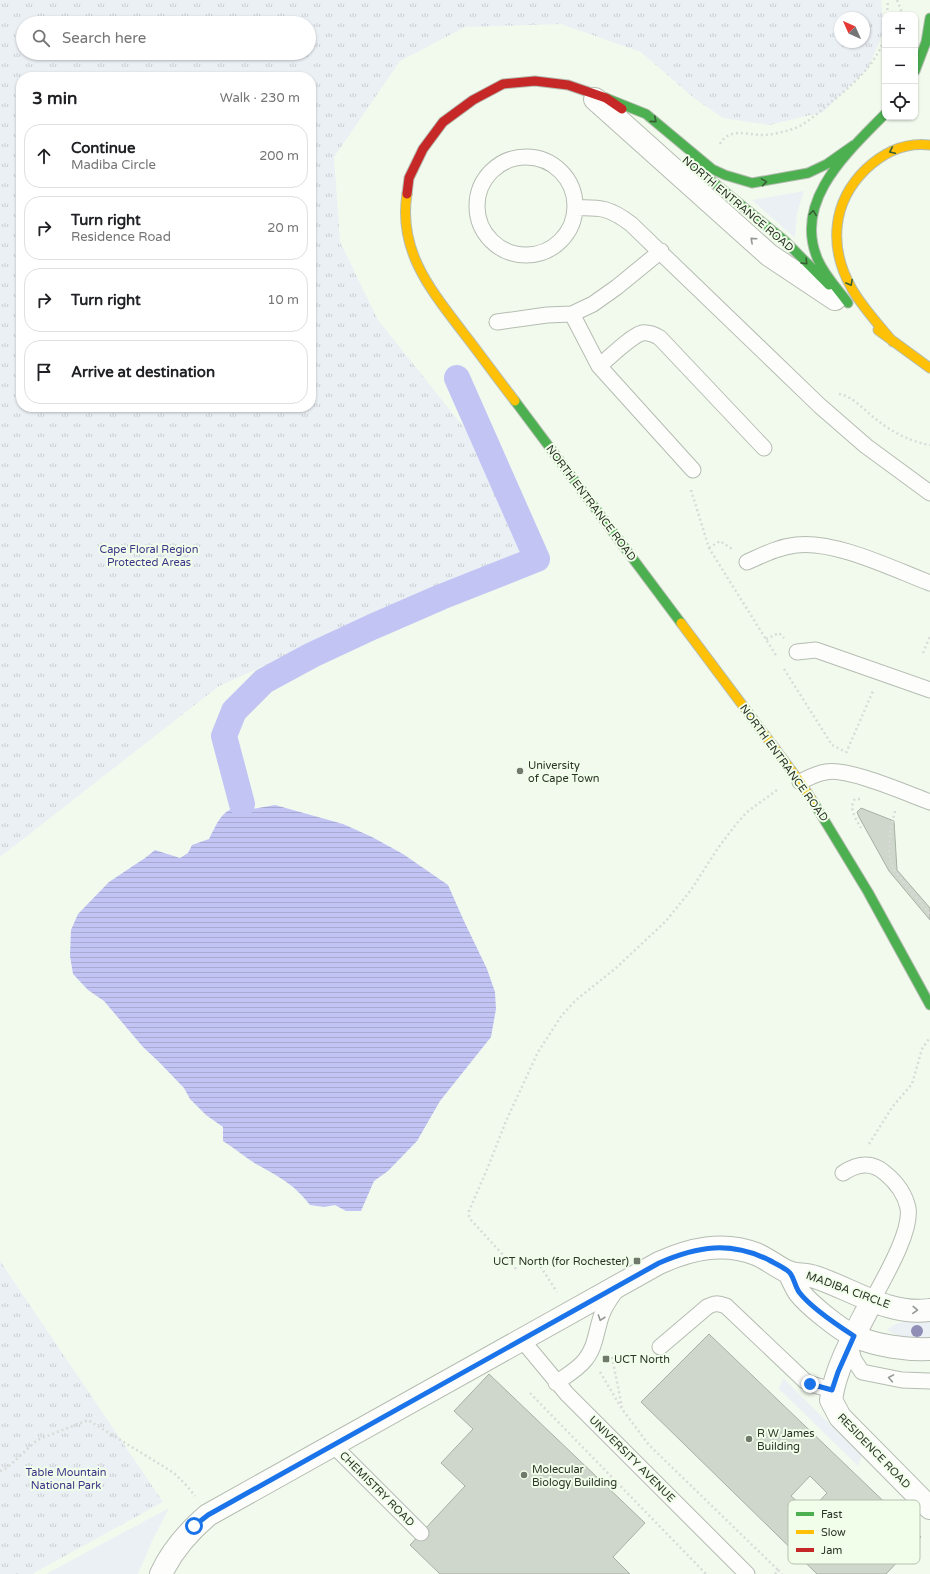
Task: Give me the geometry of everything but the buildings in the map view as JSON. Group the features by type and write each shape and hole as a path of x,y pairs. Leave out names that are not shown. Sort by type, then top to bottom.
{"main road":[{"path":"918,63 926,42 930,18"},
{"name":"NORTH ENTRANCE ROAD","path":"639,120 597,96 568,85 535,81 503,84 473,100 443,122 423,149 409,178 404,210 407,237 417,265 433,292 800,782 822,814 872,897 930,1005"},
{"path":"597,96 646,114 712,169 725,175 752,183 808,174 827,164 854,145"},
{"path":"882,117 838,163 818,194 813,210 813,245 819,262 856,313 893,342 930,368"},
{"path":"893,342 848,282 839,255 836,235 838,217 843,198 848,189 859,174 873,162 890,152 905,146 923,144 930,145"},
{"name":"NORTH ENTRANCE ROAD","path":"684,158 785,241 856,313"}],"street":[{"name":"NORTH ENTRANCE ROAD","path":"597,96 769,255 856,313"},
{"name":"MADIBA CIRCLE","path":"160,1574 167,1560 178,1544 194,1526 208,1515 659,1263 678,1254 699,1248 718,1247 737,1249 756,1254 789,1272 813,1276 872,1302 903,1309 930,1310"},
{"name":"MADIBA CIRCLE","path":"789,1272 800,1294 852,1341 910,1349 930,1349"},
{"name":"RESIDENCE ROAD","path":"872,1302 838,1372 832,1390 831,1400 840,1417 930,1508"}],"lane":[{"path":"522,157 536,158 549,162 560,170 569,181 574,194 575,208 572,222 566,236 556,246 543,253 528,256 514,255 500,249 489,240 481,228 476,215 476,201 480,188 487,176 497,166 509,159 522,157"},
{"path":"575,208 597,208 617,213 631,224 661,251 820,406 866,446 930,493"},
{"path":"497,322 547,315 572,314 593,304 617,287 661,251"},
{"path":"572,314 599,366 693,470"},
{"path":"599,366 635,337 643,333 653,334 660,338 764,448"},
{"path":"747,562 776,549 796,544 821,545 845,551 930,583"},
{"path":"797,652 816,650 930,690"},
{"path":"800,782 827,771 846,772 930,802"},
{"path":"843,1173 857,1166 867,1164 882,1170 892,1179 900,1190 908,1209 906,1230 892,1263 872,1302"},
{"path":"556,1383 577,1368 590,1353 602,1314 608,1301 620,1285"},
{"path":"660,1347 707,1307 714,1303 720,1303 726,1306 805,1381 810,1384 832,1390"},
{"name":"UNIVERSITY AVENUE","path":"522,1340 556,1383 747,1574"},
{"path":"852,1341 854,1360 862,1372 902,1380 930,1381"},
{"name":"CHEMISTRY ROAD","path":"333,1445 421,1533"}],"path":[{"path":"887,12 888,0"},
{"path":"897,0 902,12"},
{"path":"712,169 720,143 724,138 732,134 740,132 761,135 780,133 805,123 849,87 868,68 881,48 882,43"},
{"path":"820,406 834,394 842,395 849,398 878,421 898,434 930,445"},
{"path":"693,470 687,480 709,548 778,659"},
{"path":"709,548 718,541 723,542 747,562"},
{"path":"923,653 930,636"},
{"path":"782,666 832,745 846,752 867,703"},
{"path":"516,1269 471,1220 469,1211 488,1168 506,1121 538,1052 562,1015 576,1000 616,968 666,921 691,890 718,848 747,812 774,791 800,782"},
{"path":"861,799 855,799 852,803 852,808 863,832"},
{"path":"891,810 900,813"},
{"path":"895,811 890,832 889,846 889,854 893,869 930,914"},
{"path":"857,1166 876,1132 893,1106 912,1084 922,1049 930,1037"},
{"path":"535,1258 570,1313"},
{"path":"610,1349 622,1409"},
{"path":"597,1366 622,1409 650,1444 782,1574"},
{"path":"530,1393 706,1574"},
{"path":"0,1471 7,1468 37,1440 88,1420 174,1473 187,1486 208,1515"},
{"path":"775,1574 778,1570"}],"green space":[{"name":"Cape Floral Region Protected Areas","path":"0,0 881,0 882,36 868,68 823,112 769,125 723,118 694,98 641,52 561,24 465,27 400,61 334,157 340,242 378,320 470,435 527,548 219,686 0,857"},
{"path":"804,191 797,213 795,238 752,200"},
{"name":"Table Mountain National Park","path":"0,1261 163,1502 32,1574 0,1574"},
{"path":"930,1321 930,1337 913,1338 897,1335 887,1330 891,1326 902,1322"},
{"path":"783,1378 862,1456 858,1466 779,1389"},
{"path":"169,1508 153,1539 138,1574 46,1574"}],"water":[{"path":"242,804 252,809 275,805 343,824 372,837 403,854 448,885 487,969 495,992 496,1009 491,1037 440,1101 417,1141 388,1171 374,1181 361,1211 346,1211 335,1205 324,1207 310,1205 292,1186 256,1164 223,1141 223,1127 206,1115 190,1099 184,1088 143,1047 104,1001 88,990 73,974 70,956 71,930 78,914 109,882 155,850 180,858 188,853 192,845 209,839 221,817 229,810"}],"waterway":[{"path":"242,804 224,736 234,711 264,681 312,655 372,627 441,597 537,559 457,378"}],"traffic: fast":[{"path":"918,63 926,42 930,18"},
{"path":"606,98 646,114 712,169 725,175 752,183 808,173 827,164 854,145"},
{"path":"848,303 828,277 818,260 812,238 812,218 818,198 828,179 841,161 882,117"},
{"path":"690,163 785,241 829,285"},
{"path":"515,401 681,623"},
{"path":"814,803 868,892 930,1005"}],"traffic: slow":[{"path":"893,342 861,303 844,273 839,257 837,241 837,226 840,210 846,196 855,182 873,163 888,153 904,147 921,144 930,145"},
{"path":"407,194 405,214 407,233 419,268 439,300 515,401"},
{"path":"878,330 930,368"},
{"path":"681,623 800,782 814,803"}],"traffic: jam":[{"path":"407,194 409,178 423,149 443,122 473,100 503,84 535,81 568,85 606,98 622,109"}],"place":[{"name":"University of Cape Town","path":"520,771"},
{"name":"UCT North (for Rochester)","path":"637,1261"},
{"name":"UCT North","path":"606,1359"},
{"name":"R W James Building","path":"749,1439"},
{"name":"Molecular Biology Building","path":"524,1475"}],"route":[{"path":"194,1526 208,1515 659,1263 678,1254 699,1248 718,1247 737,1249 756,1254 772,1262 789,1272 800,1294 832,1322 854,1336 838,1372 832,1390 810,1384"}]}
